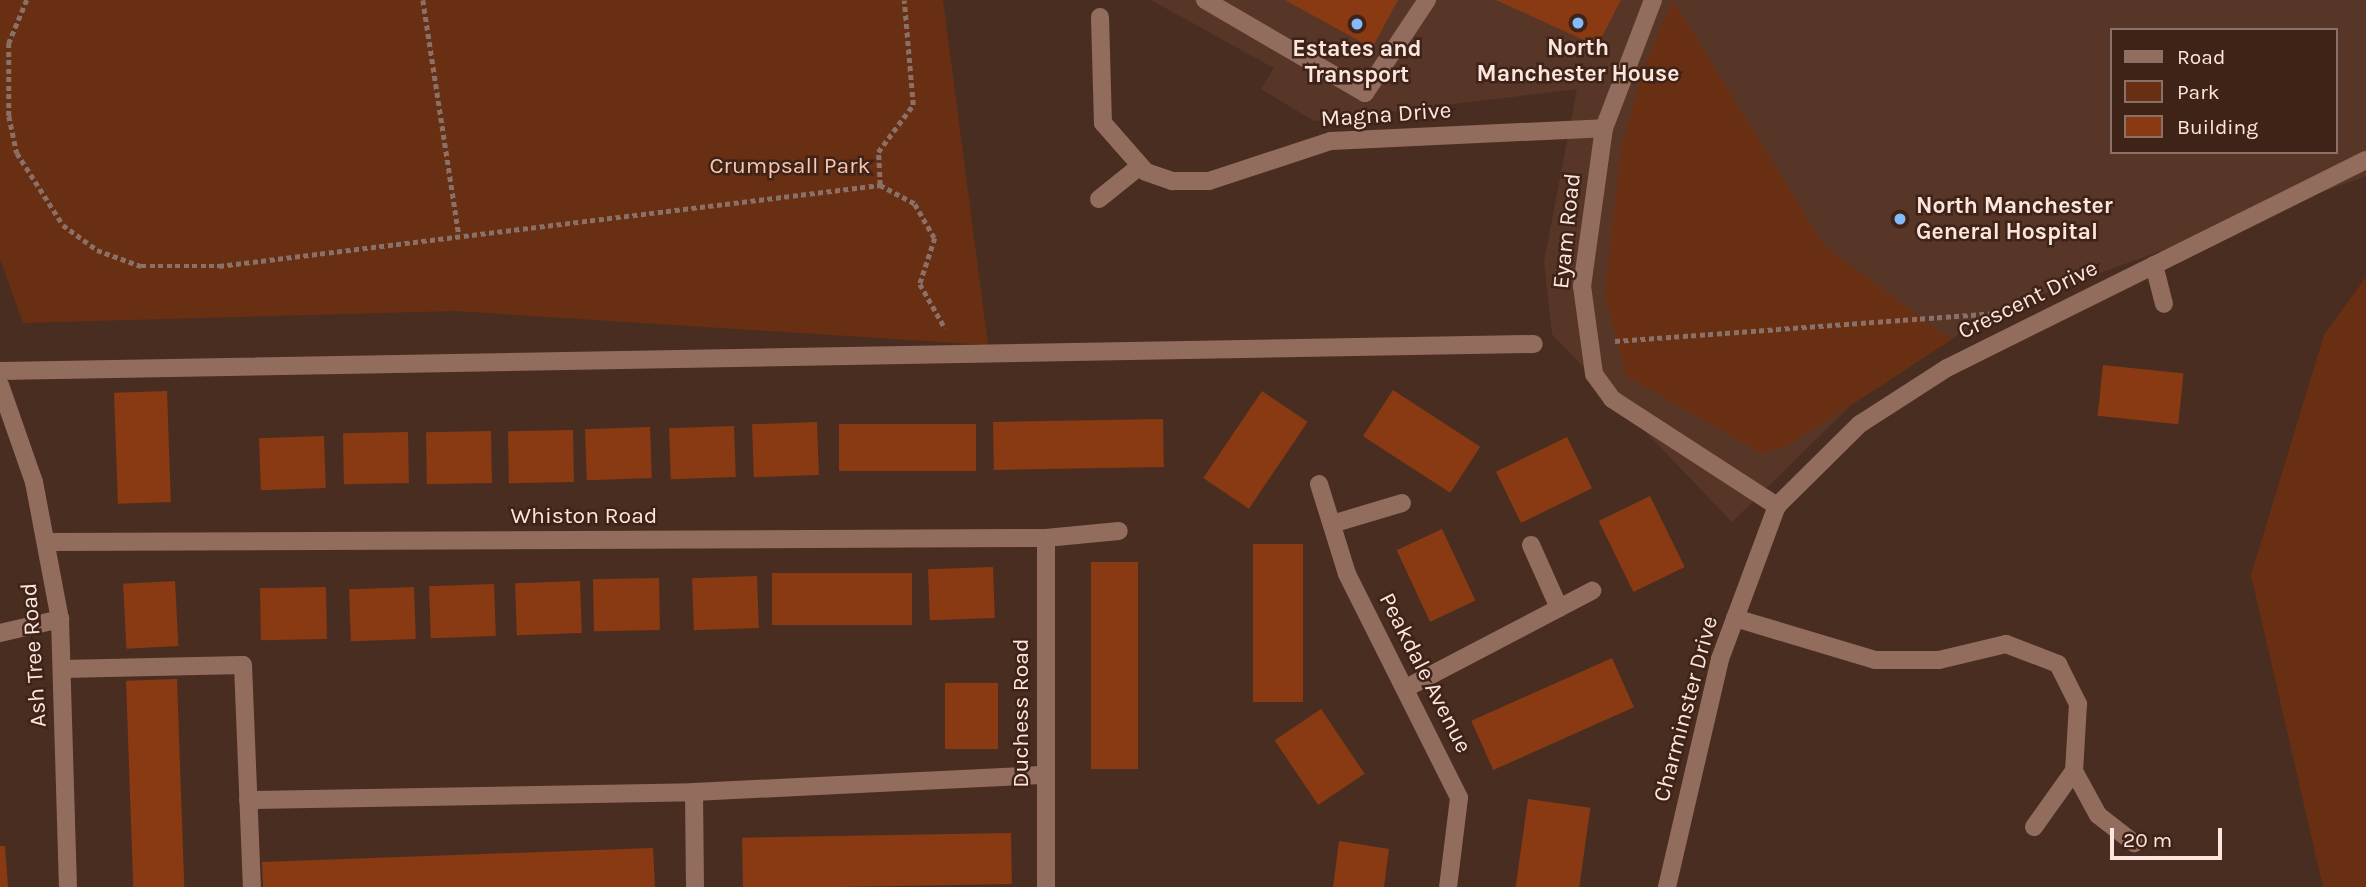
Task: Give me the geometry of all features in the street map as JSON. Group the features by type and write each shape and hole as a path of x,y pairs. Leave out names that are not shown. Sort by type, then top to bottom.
{"street":[{"path":"1205,0 1365,93 1427,0"},
{"name":"Eyam Road","path":"1653,0 1604,128 1582,286 1594,374 1612,400 1777,506"},
{"name":"Magna Drive","path":"1100,17 1103,123 1140,166 1172,181 1209,181 1331,141 1604,128"},
{"name":"Crescent Drive","path":"1777,506 1860,424 1947,368 2366,160"},
{"path":"1099,199 1140,166"},
{"path":"2154,265 2164,304"},
{"path":"0,371 1534,344"},
{"name":"Ash Tree Road","path":"0,385 48,542 60,619 68,887"},
{"name":"Peakdale Avenue","path":"1320,484 1347,574 1408,687 1459,798 1448,887"},
{"path":"1332,524 1402,503"},
{"name":"Charminster Drive","path":"1667,887 1735,618 1777,506"},
{"name":"Whiston Road","path":"48,542 1046,538 1119,531"},
{"name":"Duchess Road","path":"1046,538 1046,887"},
{"path":"1531,545 1559,608"},
{"path":"1408,687 1592,591"},
{"path":"1735,618 1875,660 1939,660 2006,644 2058,664 2078,704 2074,771 2098,815 2134,843"},
{"path":"0,633 60,619"},
{"path":"62,669 243,666 252,887"},
{"path":"2034,827 2074,771"},
{"path":"248,800 694,792 1046,775"},
{"path":"694,792 695,887"}],"path":[{"path":"27,0 9,43 9,116 17,153 63,225 97,250 141,267 219,266 459,233 880,185 915,204 934,238 920,285 960,355"},
{"path":"423,0 459,233"},
{"path":"880,185 878,152 913,105 904,0"},
{"path":"1621,341 1993,312 2037,324"}],"shaded area":[{"name":"North Manchester General Hospital","path":"1151,0 2366,0 2366,176 1993,312 1850,406 1732,522 1552,334 1544,262 1577,89 1314,121 1261,89 1274,68"}],"green space":[{"name":"Crumpsall Park","path":"0,0 943,0 988,345 455,311 23,323 0,259"},
{"path":"1673,0 1824,245 1951,340 1784,448 1761,453 1626,376 1605,294 1621,149 1644,66"},
{"path":"2366,277 2366,887 2323,887 2251,575 2324,335"}],"building":[{"name":"Estates and Transport","path":"1285,0 1398,0 1372,48"},
{"name":"North Manchester House","path":"1496,0 1621,0 1597,46"},
{"path":"2103,365 2184,373 2178,424 2098,416"},
{"path":"1393,390 1480,447 1450,493 1363,436"},
{"path":"167,391 171,502 118,504 114,393"},
{"path":"1262,391 1308,422 1249,509 1203,478"},
{"path":"1163,419 1164,467 994,470 993,422"},
{"path":"817,422 819,475 754,477 752,424"},
{"path":"839,424 976,424 976,471 839,471"},
{"path":"734,426 736,477 671,479 669,428"},
{"path":"650,427 652,478 587,480 585,429"},
{"path":"573,430 574,482 509,483 508,431"},
{"path":"491,431 492,483 427,484 426,432"},
{"path":"408,432 409,483 344,484 343,433"},
{"path":"324,436 326,488 261,490 259,438"},
{"path":"1567,437 1592,488 1521,523 1496,472"},
{"path":"1650,496 1685,567 1633,592 1599,521"},
{"path":"1442,529 1475,601 1430,622 1397,550"},
{"path":"1253,544 1303,544 1303,702 1253,702"},
{"path":"1091,562 1138,562 1138,769 1091,769"},
{"path":"993,567 995,618 930,620 928,569"},
{"path":"772,573 912,573 912,625 772,625"},
{"path":"757,576 759,628 694,630 692,578"},
{"path":"659,578 660,630 594,631 593,579"},
{"path":"175,581 178,646 126,649 123,584"},
{"path":"580,581 582,633 517,635 515,583"},
{"path":"494,584 496,636 431,638 429,586"},
{"path":"326,587 327,639 261,640 260,588"},
{"path":"414,587 416,639 351,641 349,589"},
{"path":"1612,658 1634,707 1493,770 1471,721"},
{"path":"177,679 184,887 133,887 126,681"},
{"path":"945,683 998,683 998,749 945,749"},
{"path":"1321,709 1365,774 1318,805 1275,740"},
{"path":"1528,799 1590,808 1579,887 1516,887"},
{"path":"1011,833 1012,884 743,887 742,838"},
{"path":"1339,841 1389,849 1384,887 1333,887"},
{"path":"0,846 5,846 8,887 0,887"},
{"path":"653,848 655,887 263,887 262,862"}],"place":[{"name":"North Manchester House","path":"1578,23"},
{"name":"Estates and Transport","path":"1357,24"},
{"name":"North Manchester General Hospital","path":"1900,219"}]}
